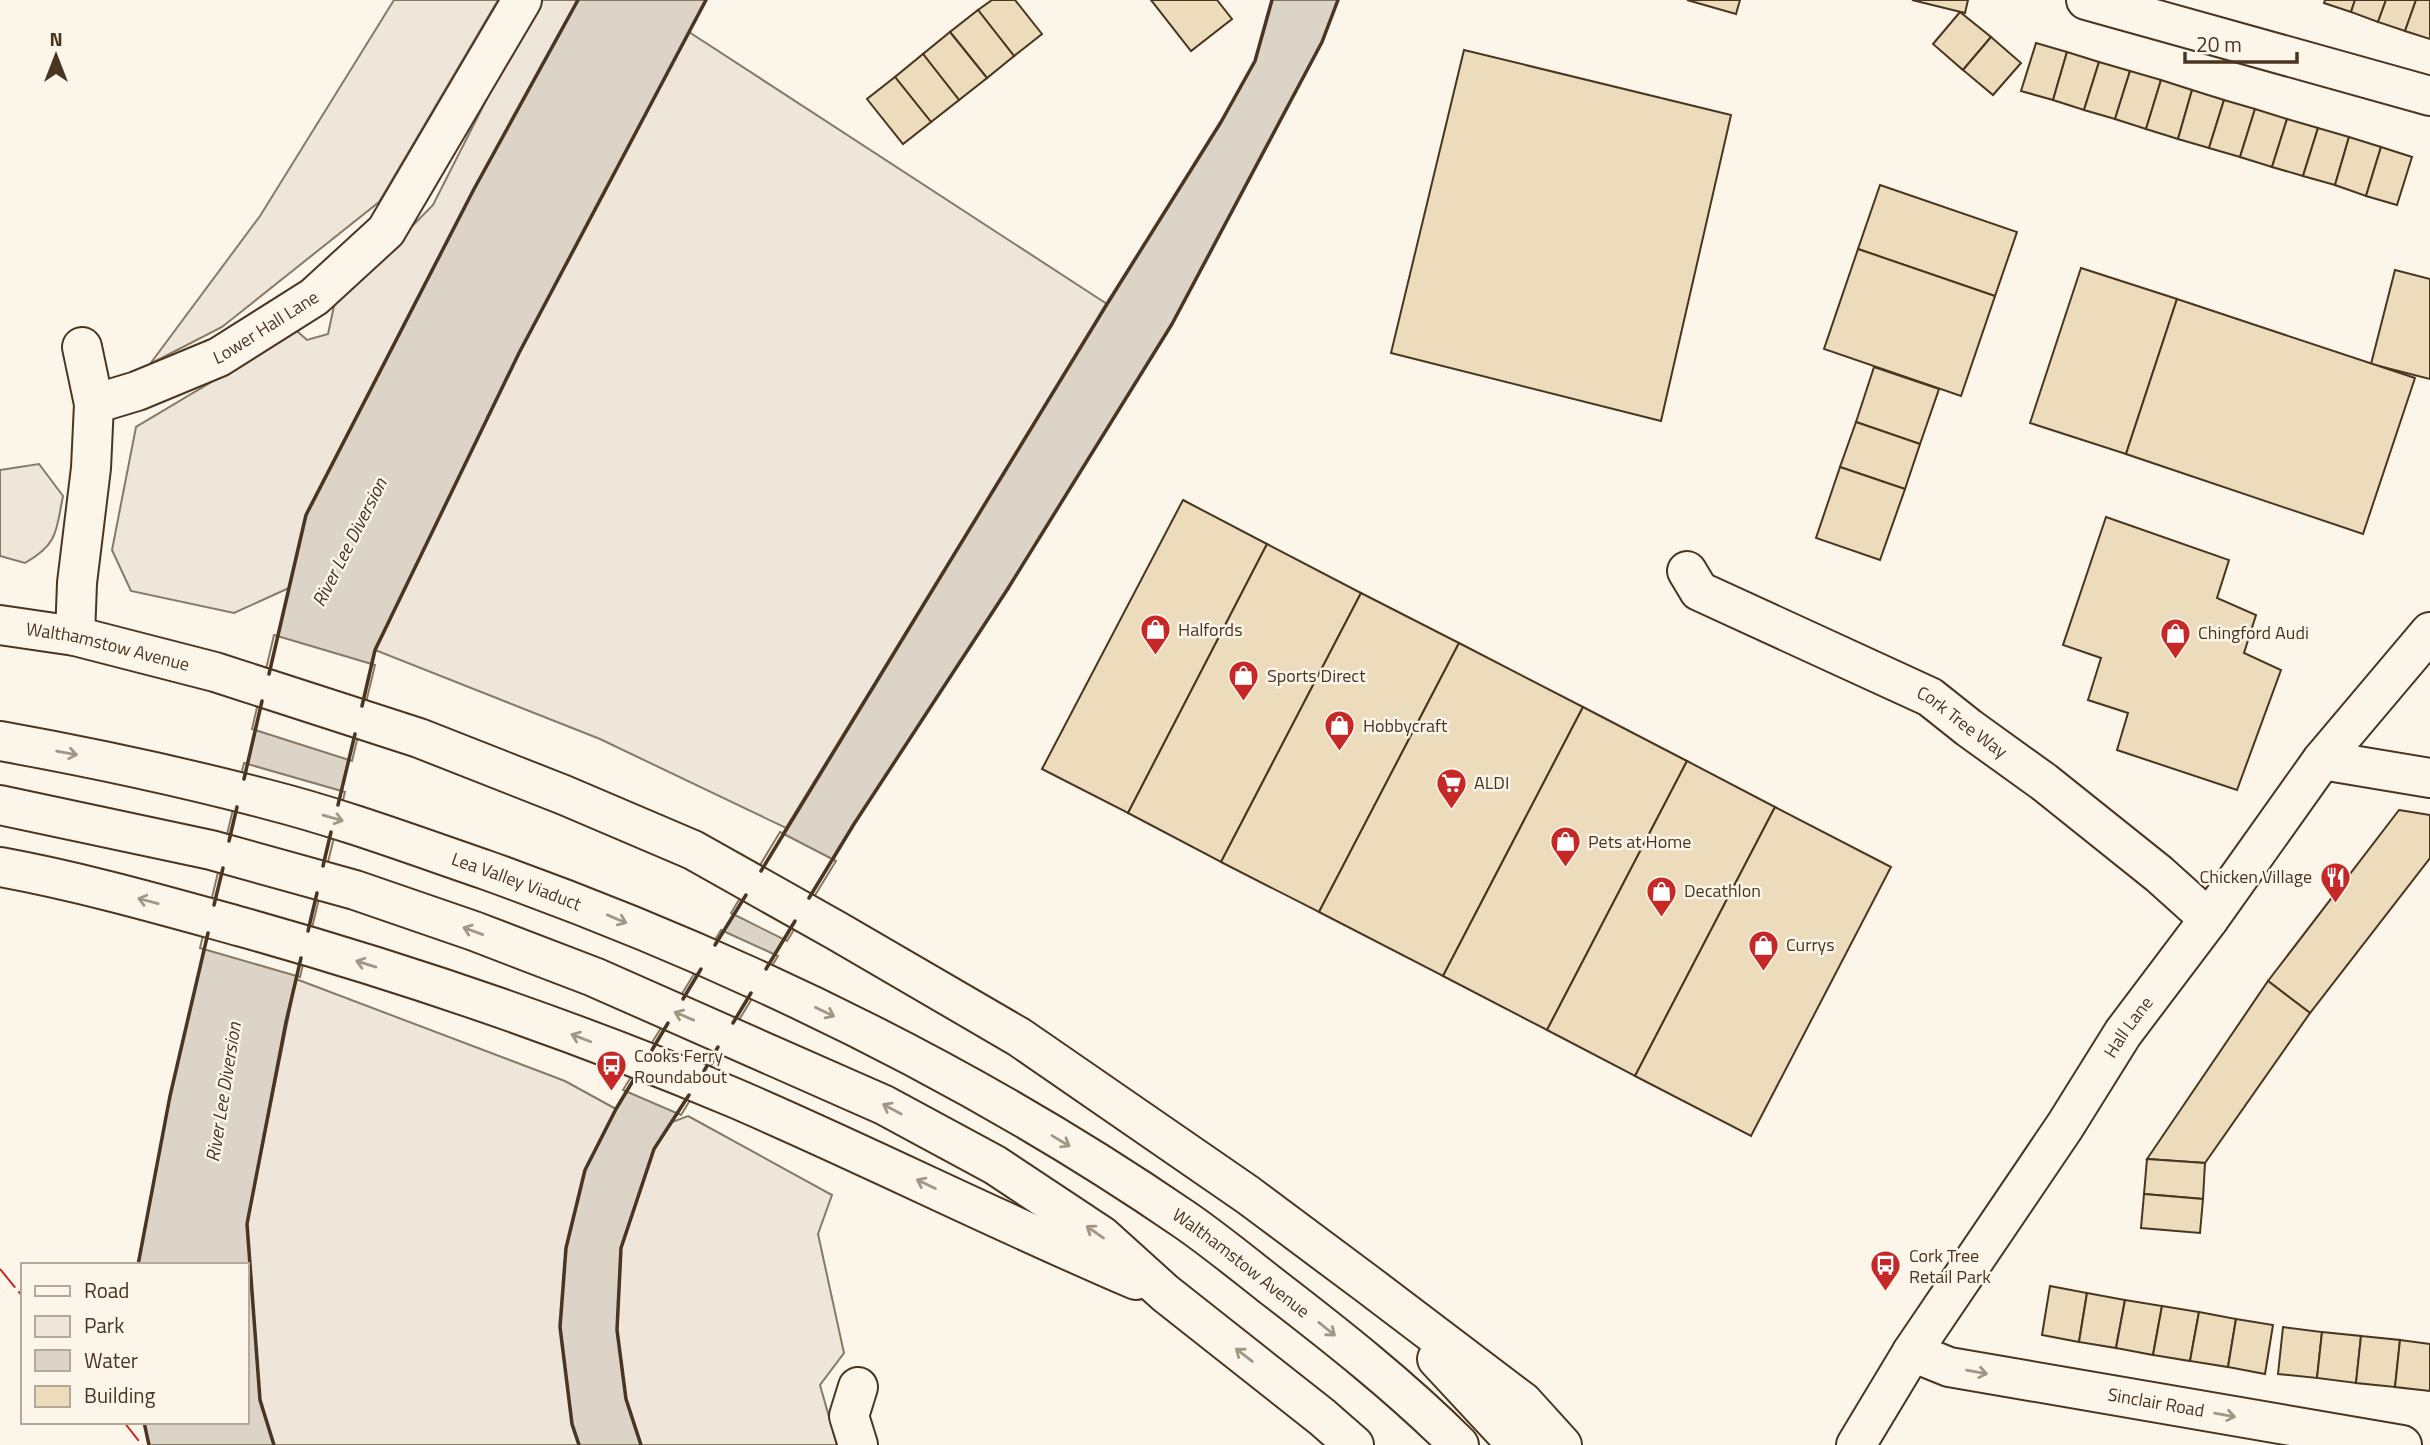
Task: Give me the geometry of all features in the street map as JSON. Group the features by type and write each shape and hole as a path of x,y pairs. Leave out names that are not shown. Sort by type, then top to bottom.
{"main road":[{"name":"Lower Hall Lane","path":"94,404 137,391 219,357 314,297 386,230 522,0"},
{"path":"2086,0 2430,96"},
{"path":"0,612 62,634 77,583 90,468 94,404 82,347"},
{"name":"Cork Tree Way","path":"1687,571 1699,591 1930,697 1969,729 2054,790 2209,919"},
{"name":"Walthamstow Avenue","path":"0,625 62,634 215,671 419,738 564,795 693,850 837,930 1019,1037 1248,1195 1366,1283"},
{"name":"Hall Lane","path":"1856,1445 1912,1352 2066,1126 2123,1033 2209,919 2322,760 2430,632"},
{"name":"Lea Valley Viaduct","path":"0,741 104,760 268,799 372,830 585,905 816,1007 894,1045 1003,1106"},
{"path":"2322,760 2430,778"},
{"path":"0,805 211,850 355,891 474,931 594,977 859,1094 995,1165 1102,1236 1165,1293 1354,1445"},
{"path":"0,867 137,898 321,949 456,992 585,1039 734,1098 1165,1293"},
{"name":"Walthamstow Avenue","path":"1003,1106 1090,1158 1188,1222 1325,1327 1435,1421 1459,1445"},
{"path":"1366,1283 1523,1402 1585,1445"},
{"path":"1366,1283 1517,1445"},
{"name":"Sinclair Road","path":"1912,1352 1949,1367 2402,1445"},
{"path":"858,1387 849,1416 858,1445"},
{"path":"1523,1402 1562,1445"}],"green space":[{"path":"394,0 498,0 379,202 222,327 150,364 260,216"},
{"path":"537,0 578,0 474,189 306,514 289,588 234,613 131,591 112,550 136,427 297,331 307,340 328,334 334,306 433,205"},
{"path":"689,32 1107,304 786,828 600,739 375,650 519,353"},
{"path":"39,464 63,496 54,535 44,549 25,563 0,556 0,470"},
{"path":"296,979 565,1081 616,1109 585,1170 572,1424 579,1445 274,1445 260,1400 247,1224"},
{"path":"688,1116 832,1195 818,1234 844,1353 820,1385 837,1445 641,1445 626,1399 617,1330 621,1248 654,1149 672,1122"}],"water":[{"name":"River Lee Diversion","path":"578,0 706,0 519,353 375,650 286,1022 247,1224 260,1400 274,1445 149,1445 144,1424 248,1424 248,1263 138,1263 170,1096 306,515 474,189"},
{"path":"1272,0 1338,0 1322,42 1172,324 1007,590 854,824 654,1149 621,1248 617,1330 626,1399 641,1445 579,1445 572,1424 560,1327 566,1248 585,1170 616,1109 786,828 1221,122 1255,61"}],"pier":[{"path":"274,635 375,665 352,761 252,729"},
{"path":"244,763 345,792 300,977 200,948"},
{"path":"780,832 836,861 787,941 731,913"},
{"path":"721,930 778,956 681,1115 623,1090"}],"building":[{"path":"992,0 1015,0 1042,34 1014,56 978,10"},
{"path":"1151,0 1217,0 1232,19 1191,51"},
{"path":"1687,0 1740,0 1736,14"},
{"path":"1912,0 1968,0 1965,13"},
{"path":"2325,0 2355,0 2351,12 2324,3"},
{"path":"2355,0 2386,0 2378,22 2351,12"},
{"path":"2386,0 2416,0 2405,31 2378,22"},
{"path":"2416,0 2430,0 2430,39 2405,31"},
{"path":"978,10 1014,56 987,78 950,32"},
{"path":"1960,12 1991,37 1963,70 1933,44"},
{"path":"950,32 987,78 959,100 923,54"},
{"path":"1991,37 2021,63 1993,95 1963,70"},
{"path":"2036,43 2067,52 2053,100 2021,91"},
{"path":"1464,50 1731,115 1661,421 1391,353"},
{"path":"2067,52 2099,62 2084,110 2053,100"},
{"path":"923,54 959,100 931,122 895,77"},
{"path":"2099,62 2130,71 2115,119 2084,110"},
{"path":"2130,71 2161,80 2146,129 2115,119"},
{"path":"895,77 931,122 903,144 867,99"},
{"path":"2161,80 2192,90 2178,139 2146,129"},
{"path":"2192,90 2224,100 2209,148 2178,139"},
{"path":"2224,100 2255,109 2240,157 2209,148"},
{"path":"2255,109 2287,119 2272,167 2240,157"},
{"path":"2287,119 2318,128 2303,176 2272,167"},
{"path":"2318,128 2349,137 2335,185 2303,176"},
{"path":"2349,137 2381,147 2366,196 2335,185"},
{"path":"2381,147 2412,157 2397,205 2366,196"},
{"path":"1880,185 2017,232 1995,296 1858,249"},
{"path":"1858,249 1995,296 1961,396 1824,349"},
{"path":"2081,268 2177,299 2126,454 2030,423"},
{"path":"2395,270 2430,279 2430,379 2371,364"},
{"path":"2177,299 2415,378 2363,534 2126,454"},
{"path":"1874,367 1939,389 1920,444 1856,422"},
{"path":"1856,422 1920,444 1905,489 1840,467"},
{"path":"1840,467 1905,489 1880,560 1816,538"},
{"name":"Halfords","path":"1183,500 1267,544 1128,813 1042,769"},
{"path":"2106,517 2229,560 2217,598 2256,615 2244,653 2281,670 2237,790 2117,750 2128,713 2088,700 2101,658 2063,645"},
{"name":"Sports Direct","path":"1267,544 1361,593 1221,862 1128,813"},
{"name":"Hobbycraft","path":"1361,593 1459,643 1319,912 1221,862"},
{"name":"ALDI","path":"1459,643 1583,707 1443,976 1319,912"},
{"name":"Pets at Home","path":"1583,707 1687,761 1547,1030 1443,976"},
{"name":"Decathlon","path":"1687,761 1775,807 1635,1076 1547,1030"},
{"name":"Currys","path":"1775,807 1891,867 1751,1136 1635,1076"},
{"path":"2399,810 2430,815 2430,858 2310,1013 2268,981"},
{"path":"2268,981 2310,1013 2205,1163 2147,1159"},
{"path":"2147,1159 2205,1163 2203,1199 2144,1194"},
{"path":"2144,1194 2203,1199 2200,1233 2141,1228"},
{"path":"2050,1286 2087,1293 2079,1342 2042,1335"},
{"path":"2087,1293 2125,1300 2116,1348 2079,1342"},
{"path":"2125,1300 2162,1306 2153,1355 2116,1348"},
{"path":"2162,1306 2199,1312 2190,1361 2153,1355"},
{"path":"2199,1312 2236,1319 2228,1367 2190,1361"},
{"path":"2236,1319 2273,1325 2265,1374 2228,1367"},
{"path":"2283,1327 2322,1332 2317,1378 2278,1374"},
{"path":"2322,1332 2361,1336 2356,1383 2317,1378"},
{"path":"2361,1336 2400,1340 2395,1387 2356,1383"},
{"path":"2400,1340 2430,1344 2430,1391 2395,1387"}],"wall":[{"path":"269,674 306,515 474,189 578,0"},
{"path":"362,706 375,650 519,353 706,0"},
{"path":"761,871 1221,122 1255,61 1272,0"},
{"path":"809,898 854,824 1007,590 1172,324 1322,42 1338,0"},
{"path":"244,779 262,701"},
{"path":"338,805 355,734"},
{"path":"229,841 237,807"},
{"path":"323,866 331,832"},
{"path":"214,905 223,868"},
{"path":"308,931 317,893"},
{"path":"715,945 746,895"},
{"path":"766,969 795,921"},
{"path":"138,1263 170,1096 208,933"},
{"path":"274,1445 260,1400 247,1224 301,958"},
{"path":"683,999 701,969"},
{"path":"733,1023 751,993"},
{"path":"652,1050 668,1023"},
{"path":"704,1071 718,1047"},
{"path":"579,1445 572,1424 560,1327 566,1248 585,1170 637,1074"},
{"path":"641,1445 626,1399 617,1330 621,1248 654,1149 689,1095"},
{"path":"144,1424 149,1445"}],"power":[{"path":"0,1269 21,1295"},
{"path":"126,1424 142,1445"}],"place":[{"name":"Halfords","path":"1155,657"},
{"name":"Chingford Audi","path":"2175,660"},
{"name":"Sports Direct","path":"1244,703"},
{"name":"Hobbycraft","path":"1340,753"},
{"name":"ALDI","path":"1451,810"},
{"name":"Pets at Home","path":"1565,869"},
{"name":"Chicken Village","path":"2335,904"},
{"name":"Decathlon","path":"1661,918"},
{"name":"Currys","path":"1763,972"},
{"name":"Cooks Ferry Roundabout","path":"611,1093"},
{"name":"Cork Tree Retail Park","path":"1886,1293"}]}
